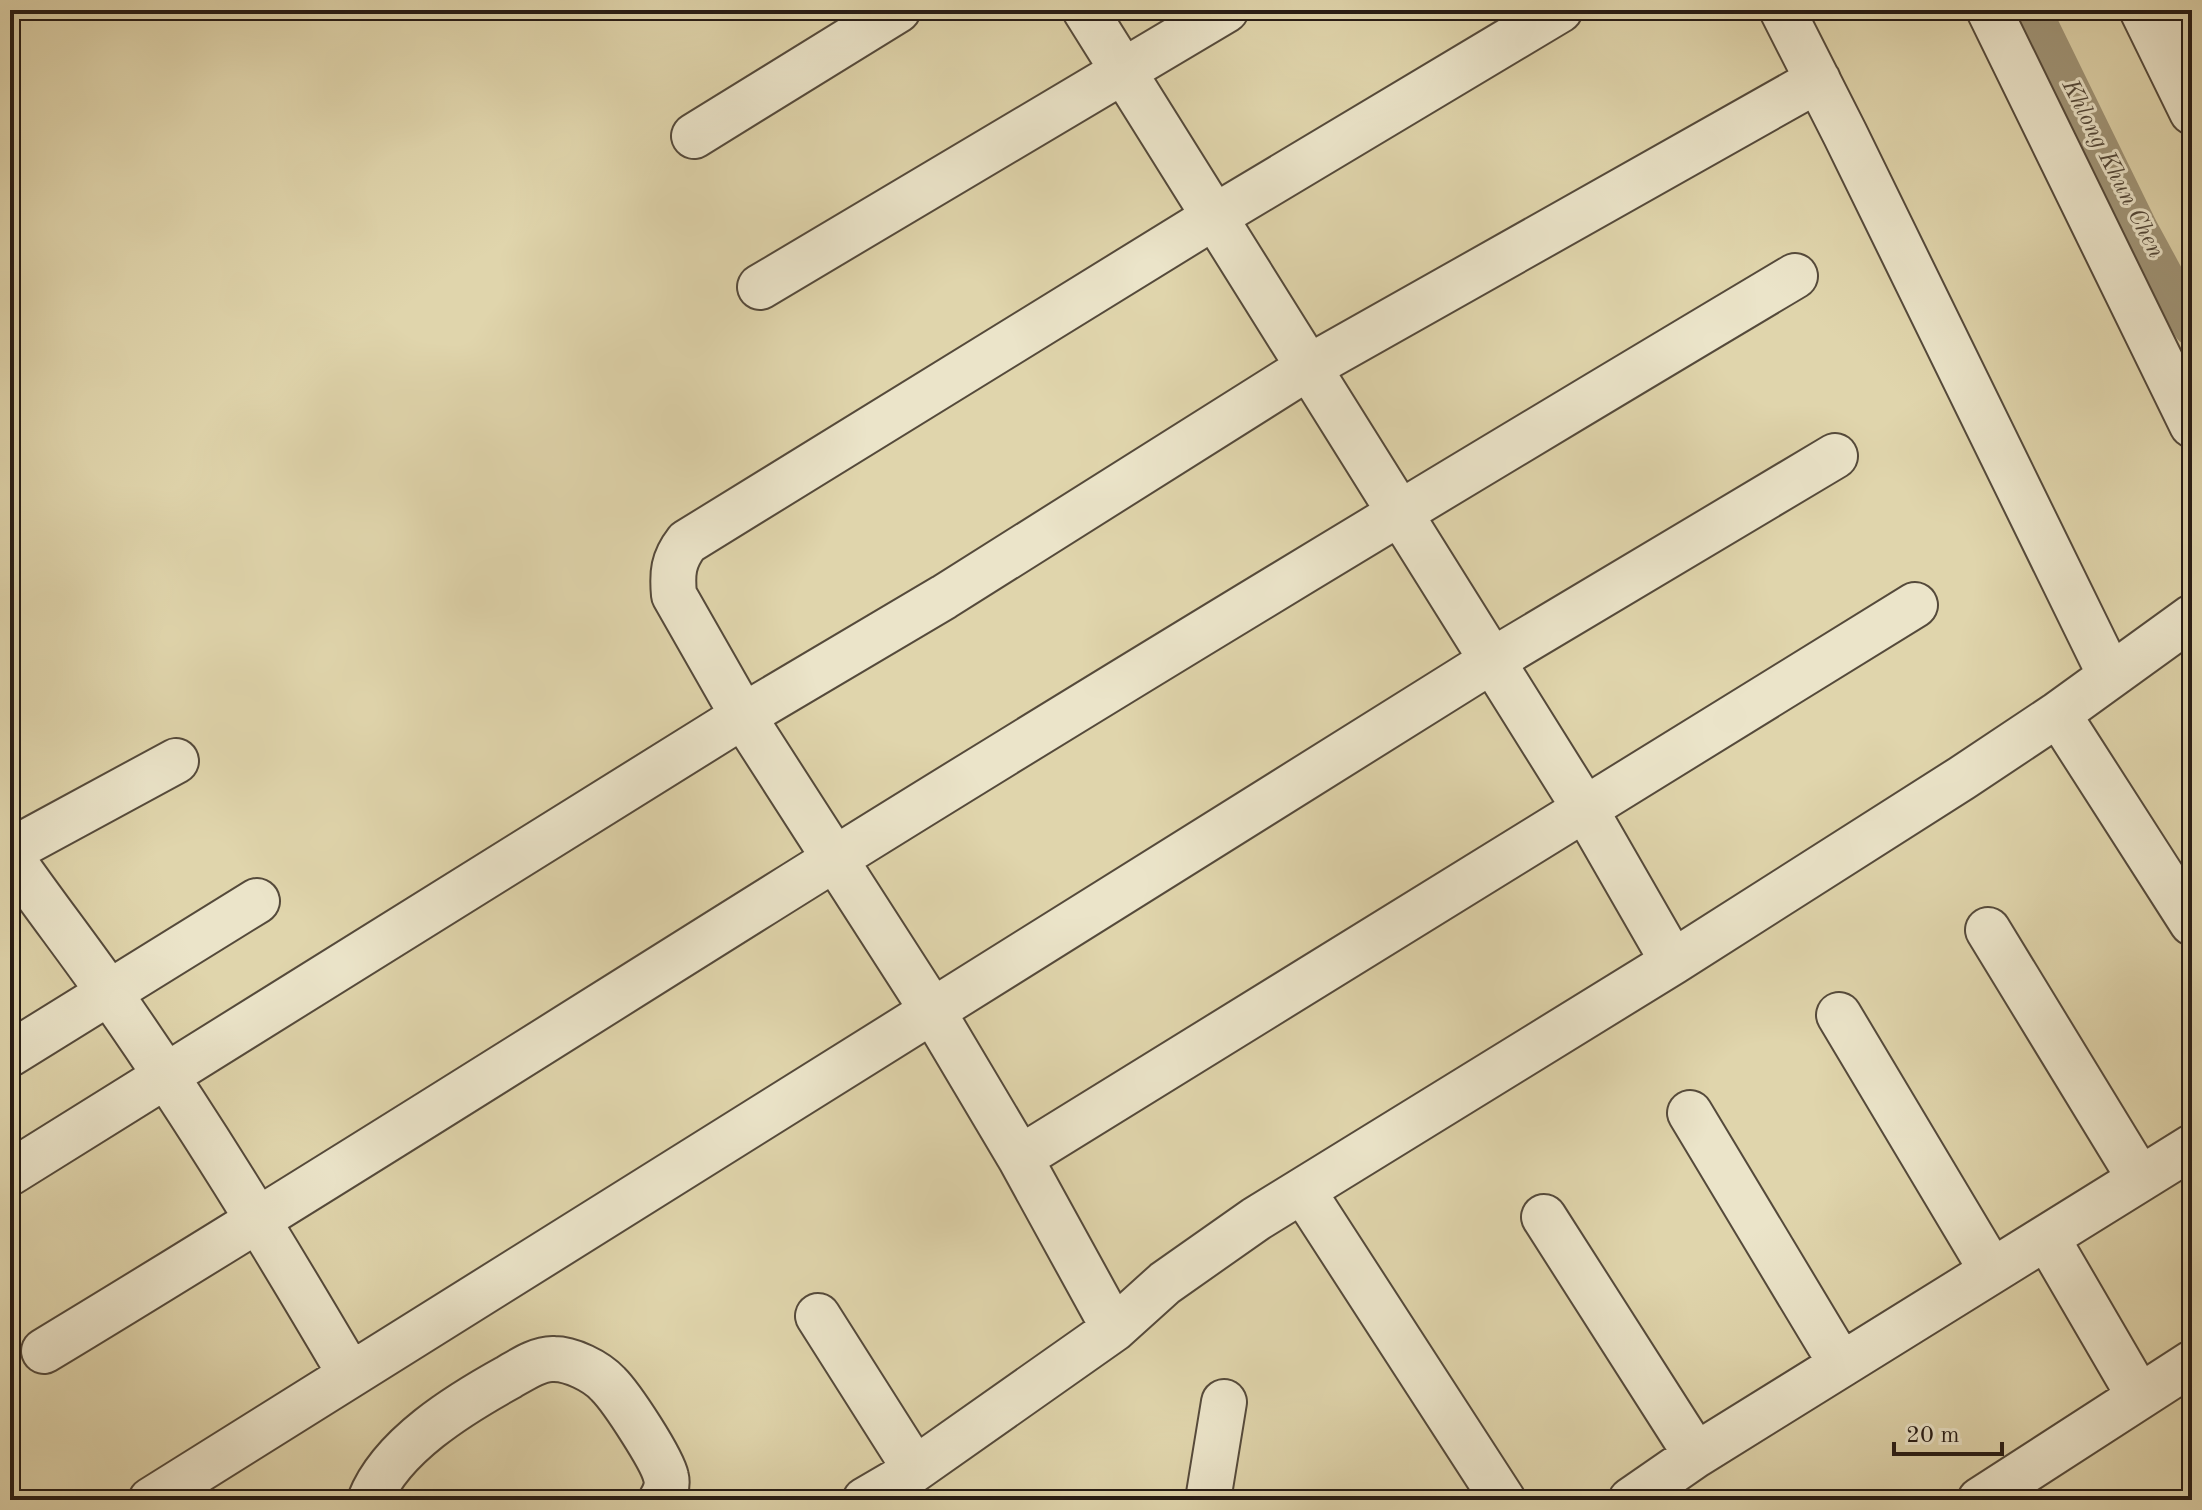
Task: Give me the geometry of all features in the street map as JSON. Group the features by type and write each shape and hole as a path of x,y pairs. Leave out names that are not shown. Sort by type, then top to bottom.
{"street":[{"path":"694,136 898,10"},
{"path":"1085,10 1493,660 1585,809 1673,962"},
{"path":"760,287 1226,10"},
{"path":"1114,1329 1020,1158 932,1010 743,716 674,595 672,573 676,556 687,542 1214,217 1560,10"},
{"path":"1782,10 2110,675"},
{"path":"1989,10 2192,425"},
{"path":"2192,11 2148,21 2192,112"},
{"path":"10,1173 743,716 944,597 1309,367 1818,80"},
{"path":"44,1351 260,1221 835,859 1399,512 1795,276"},
{"path":"151,1500 1493,660 1835,456"},
{"path":"1020,1158 1915,605"},
{"path":"865,1500 915,1469 1114,1329 1165,1283 1256,1219 1673,962 2058,714 2192,617"},
{"path":"2058,714 2192,923"},
{"path":"176,761 10,853 110,994 260,1221 350,1374"},
{"path":"10,1054 257,901"},
{"path":"1988,930 2140,1179"},
{"path":"1839,1015 1992,1271"},
{"path":"1690,1113 1841,1364"},
{"path":"1631,1500 1696,1455 2192,1147"},
{"path":"1303,1191 1503,1500"},
{"path":"1544,1217 1696,1455"},
{"path":"2047,1238 2139,1396"},
{"path":"818,1316 915,1469"},
{"path":"370,1500 377,1481 420,1436 479,1394 530,1366 553,1358 585,1368 607,1383 642,1431 666,1476 666,1491 661,1500"},
{"path":"1980,1500 2192,1363"},
{"path":"1208,1500 1224,1402"}],"waterway":[{"name":"Khlong Khun Chen","path":"2032,10 2139,229 2192,327"}]}
